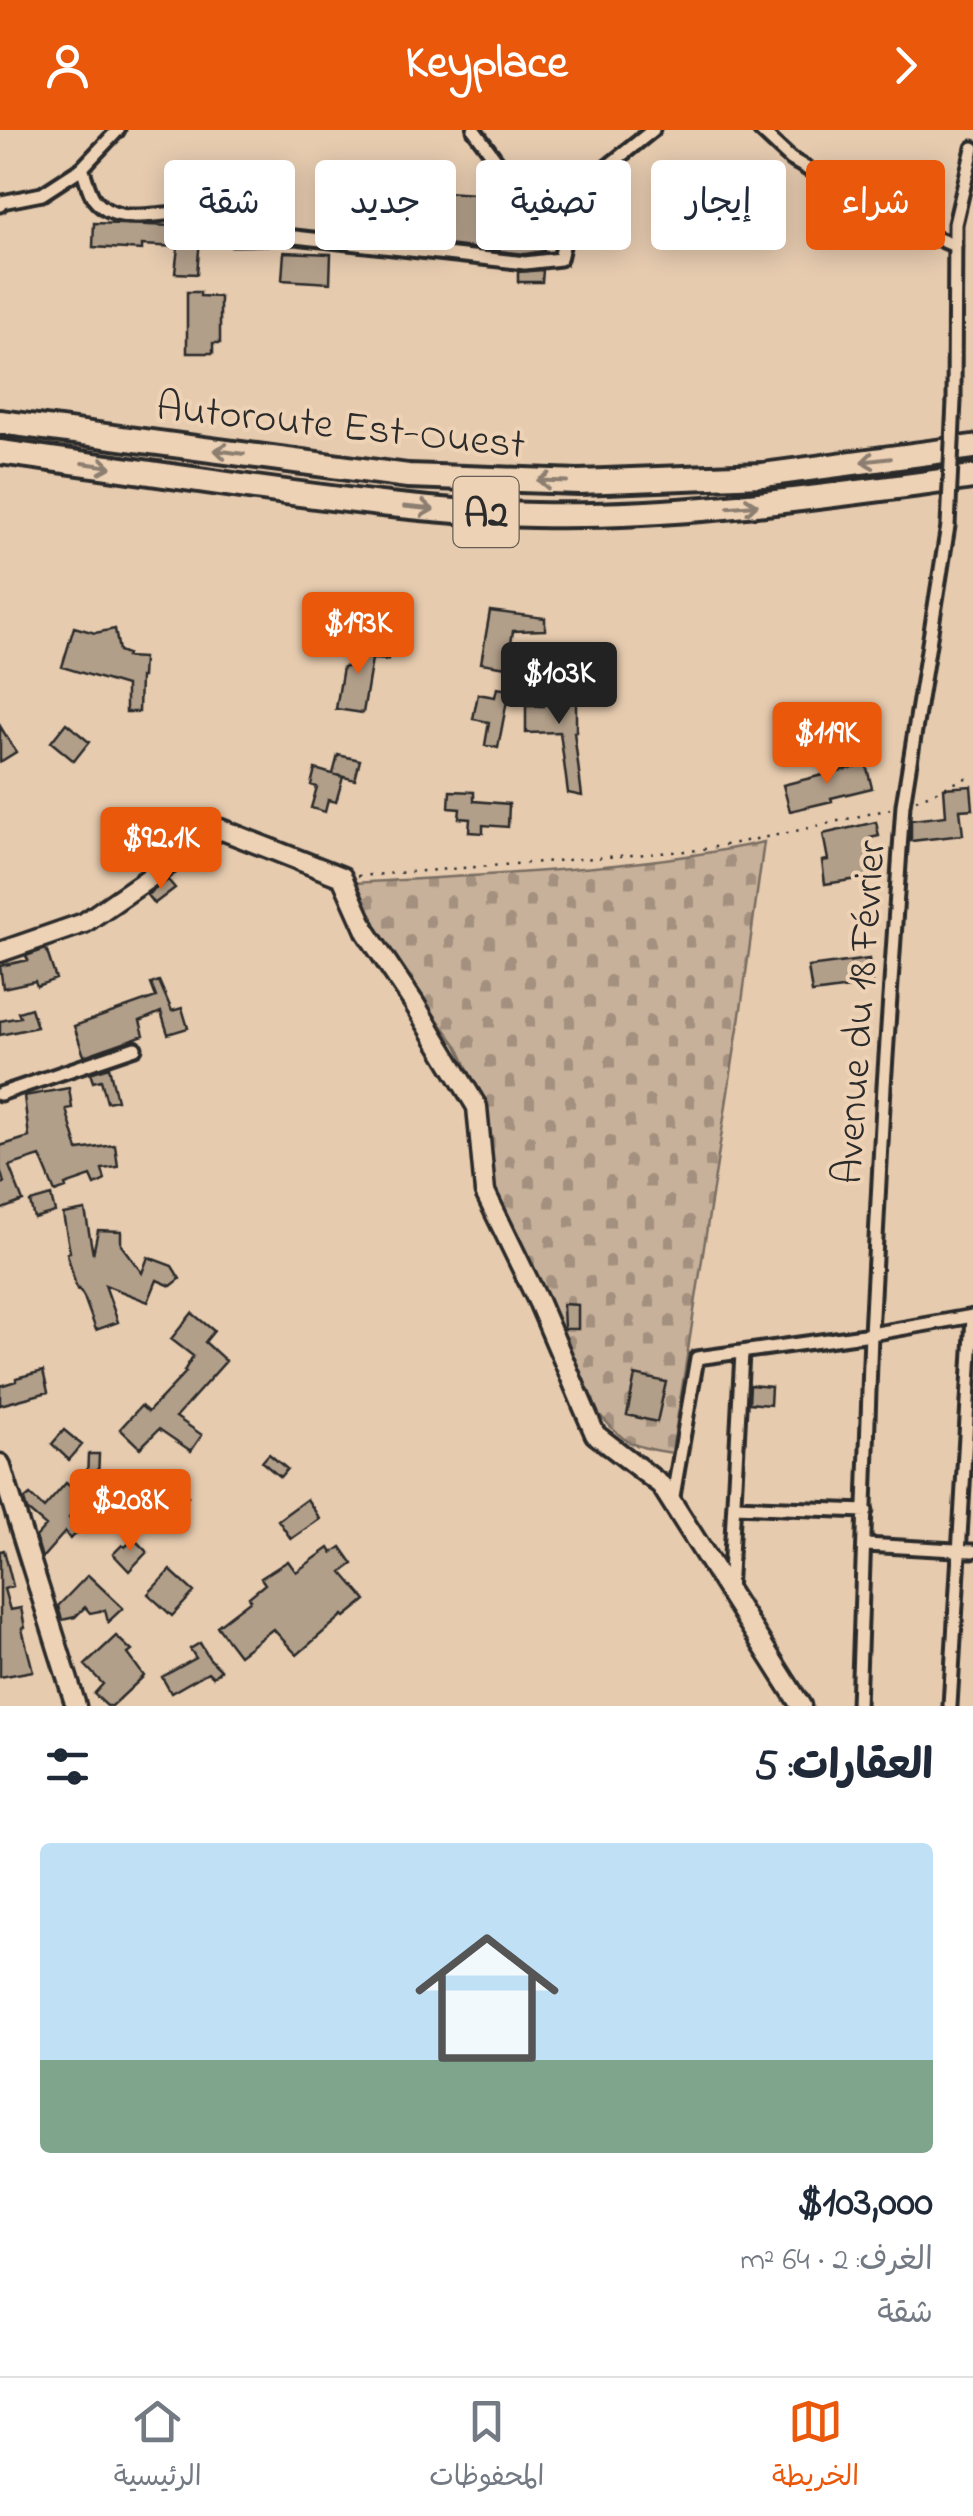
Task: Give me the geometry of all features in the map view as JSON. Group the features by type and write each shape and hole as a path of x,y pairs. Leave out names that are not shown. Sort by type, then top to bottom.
{"highway":[{"name":"Autoroute Est-Ouest","path":"0,422 408,476 579,482 763,475 973,447"},
{"name":"Autoroute Est-Ouest","path":"0,452 431,510 534,515 649,514 760,505 973,477"}],"street":[{"path":"0,205 42,194 82,168 118,130"},
{"path":"474,130 496,160"},
{"path":"615,160 652,130"},
{"path":"760,130 791,159 892,219 954,246"},
{"name":"Avenue du 18 Février","path":"858,1706 871,1334 903,806 948,526 954,402 955,224 973,148"},
{"path":"82,168 94,198 116,215 198,214 209,220 214,236 295,237 526,263 560,259 562,250"},
{"path":"0,952 84,923 220,829 342,877 367,933 477,1107 485,1192 594,1434 662,1486 801,1706"},
{"path":"0,1094 135,1048"},
{"path":"672,1502 697,1358 973,1316 950,1706"},
{"path":"729,1592 742,1353"},
{"path":"0,1464 76,1706"},
{"path":"734,1506 866,1510"},
{"path":"865,1545 973,1551"}],"path":[{"path":"342,877 699,850 903,806 973,775"}],"green space":[{"path":"764,842 672,1453 630,1442 599,1414 495,1192 491,1137 482,1101 458,1047 381,943 353,889 355,883 612,865"}],"building":[{"path":"456,193 476,194 476,248 456,246"},
{"path":"94,223 164,226 164,246 142,245 142,250 93,247"},
{"path":"178,250 199,250 197,274 175,273"},
{"path":"490,250 544,250 525,254"},
{"path":"284,252 331,254 330,283 282,280"},
{"path":"543,270 542,282 518,282 518,272"},
{"path":"187,292 220,297 220,343 213,343 213,353 187,353"},
{"path":"490,611 545,618 545,630 513,631 507,667 481,663"},
{"path":"74,627 95,633 115,629 119,651 126,657 143,658 139,712 126,712 126,686 62,667"},
{"path":"348,645 389,648 388,660 372,659 363,713 336,709 343,667 347,667"},
{"path":"544,685 576,685 574,732 582,796 568,793 560,732 526,733 526,706 544,706"},
{"path":"497,688 509,690 498,748 485,745 489,722 473,719 478,694 495,697"},
{"path":"66,723 89,742 74,761 51,742"},
{"path":"0,726 16,752 0,762"},
{"path":"338,755 360,760 355,780 333,774"},
{"path":"866,764 872,788 790,811 783,785"},
{"path":"315,769 343,777 336,802 328,800 325,812 311,808 317,787 311,785"},
{"path":"971,786 973,809 960,810 963,835 911,841 911,820 946,816 944,788"},
{"path":"450,791 474,792 474,801 509,804 508,827 483,825 483,833 469,832 470,819 459,818 460,809 449,808"},
{"path":"876,822 879,836 870,838 877,876 825,884 822,861 828,860 823,834"},
{"path":"168,880 175,888 154,904 147,895"},
{"path":"46,949 56,979 37,986 35,981 3,988 0,966 28,960 26,956"},
{"path":"869,959 872,985 812,993 808,967"},
{"path":"159,981 172,1011 182,1008 188,1028 168,1034 161,1012 140,1021 144,1035 84,1056 74,1026 156,997 151,984"},
{"path":"31,1008 37,1027 0,1035 0,1021 20,1017 18,1012"},
{"path":"109,1067 117,1100 107,1102 101,1080 93,1082 90,1073"},
{"path":"69,1088 72,1108 66,1109 78,1150 115,1145 118,1167 102,1169 105,1180 95,1185 91,1176 55,1192 40,1156 9,1166 23,1201 0,1210 0,1184 4,1183 0,1146 29,1137 24,1096"},
{"path":"51,1196 55,1212 34,1218 30,1202"},
{"path":"85,1210 93,1254 98,1230 121,1231 121,1245 142,1273 148,1257 172,1266 180,1279 171,1286 157,1280 148,1302 105,1285 118,1322 96,1330 84,1297 77,1290 67,1253 70,1252 63,1214"},
{"path":"563,1304 578,1305 578,1329 564,1329"},
{"path":"192,1313 214,1331 205,1342 226,1361 176,1417 202,1435 191,1451 159,1429 140,1448 120,1429 141,1406 148,1412 186,1372 193,1356 171,1339"},
{"path":"43,1371 48,1392 0,1405 0,1386"},
{"path":"635,1375 666,1382 657,1422 627,1415"},
{"path":"750,1385 771,1387 770,1405 749,1403"},
{"path":"64,1430 82,1445 69,1460 52,1444"},
{"path":"88,1454 99,1454 98,1480 87,1480"},
{"path":"269,1454 287,1469 280,1477 262,1462"},
{"path":"66,1483 84,1498 69,1518 79,1532 70,1539 65,1532 42,1558 36,1537 46,1526 27,1510 24,1500 30,1495 44,1508"},
{"path":"175,1484 188,1496 178,1508 165,1496"},
{"path":"307,1499 320,1519 291,1539 278,1520"},
{"path":"134,1539 147,1552 129,1571 113,1554"},
{"path":"341,1547 353,1564 342,1572 366,1600 297,1655 273,1629 239,1655 217,1626 251,1600 249,1597 265,1584 261,1578 288,1561 296,1572 329,1548 332,1553"},
{"path":"4,1550 13,1586 4,1589 10,1610 21,1608 33,1671 0,1677 0,1551"},
{"path":"170,1570 194,1592 172,1616 148,1594"},
{"path":"88,1575 123,1608 108,1622 105,1610 90,1613 85,1607 75,1617 62,1620 58,1606"},
{"path":"116,1636 132,1651 128,1654 144,1676 112,1706 107,1706 94,1694 103,1684 85,1665"},
{"path":"200,1643 221,1670 213,1677 208,1672 171,1693 162,1677 196,1658 190,1649"}]}
